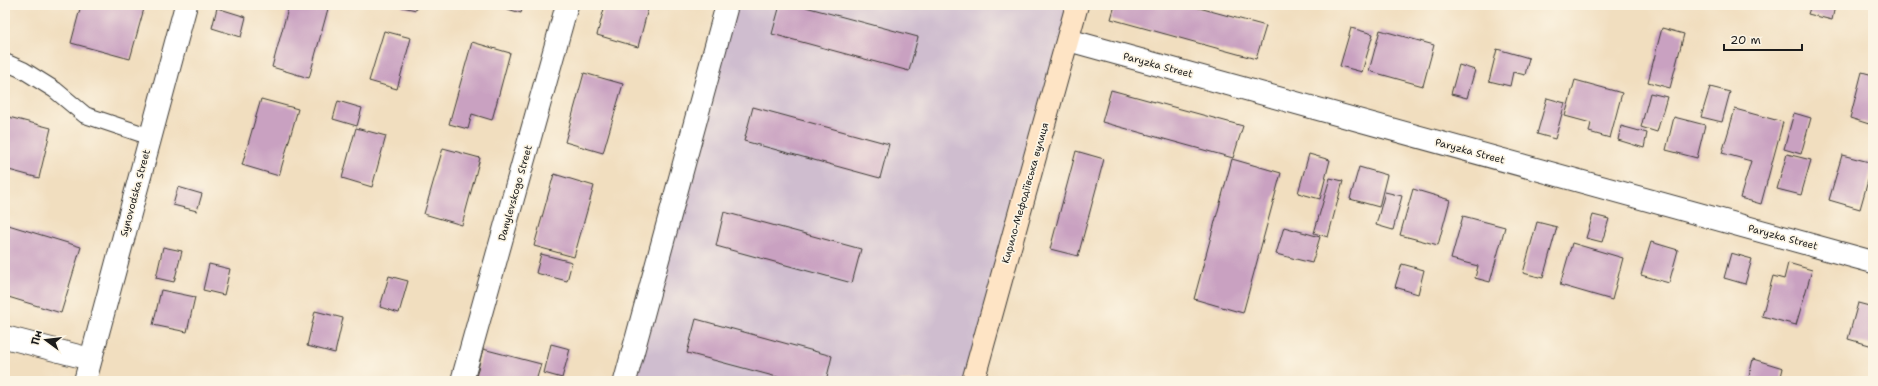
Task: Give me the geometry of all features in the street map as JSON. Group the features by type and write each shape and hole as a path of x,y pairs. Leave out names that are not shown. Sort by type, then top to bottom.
{"street":[{"name":"Synovodska Street","path":"85,381 186,5"},
{"name":"Danylevskogo Street","path":"462,381 567,5"},
{"path":"625,381 727,5"},
{"name":"Кирило-Мефодіївська вулиця","path":"973,381 1077,5"},
{"name":"Paryzka Street","path":"1068,40 1873,262"},
{"path":"5,336 90,358"}],"lane":[{"path":"5,62 23,70 55,90 85,115 151,137"}],"shaded area":[{"path":"727,5 1077,5 973,381 625,381"}],"building":[{"path":"81,5 145,5 130,59 71,43"},
{"path":"289,5 329,5 309,78 272,67"},
{"path":"402,5 418,5 416,10 402,7"},
{"path":"494,5 523,5 521,13"},
{"path":"605,5 649,5 638,47 597,35"},
{"path":"780,5 798,5 918,37 909,71 772,34"},
{"path":"1115,5 1188,5 1266,26 1256,59 1111,19"},
{"path":"1811,5 1835,6 1832,20 1808,14"},
{"path":"217,8 246,17 241,37 212,28"},
{"path":"1351,28 1373,34 1362,72 1340,66"},
{"path":"1662,28 1684,34 1670,88 1648,82"},
{"path":"1380,30 1434,45 1423,86 1369,71"},
{"path":"384,31 411,38 397,89 369,81"},
{"path":"472,42 510,53 492,120 472,114 468,129 449,124"},
{"path":"1497,49 1529,58 1525,75 1513,72 1510,86 1489,81"},
{"path":"1459,65 1475,70 1467,98 1451,94"},
{"path":"1862,72 1873,75 1873,110 1869,124 1850,118"},
{"path":"584,73 623,84 603,153 565,142"},
{"path":"1575,80 1622,93 1610,138 1589,132 1591,123 1565,116"},
{"path":"1710,87 1730,92 1722,122 1701,117"},
{"path":"1111,90 1243,126 1233,158 1102,122"},
{"path":"1650,93 1667,97 1657,132 1641,127"},
{"path":"1547,98 1565,103 1555,139 1537,134"},
{"path":"261,99 298,109 279,176 242,165"},
{"path":"338,101 362,108 357,126 333,119"},
{"path":"753,107 889,144 880,178 744,141"},
{"path":"1735,109 1783,122 1761,204 1740,198 1751,161 1722,153"},
{"path":"1794,113 1811,118 1801,154 1784,149"},
{"path":"5,116 51,128 39,178 5,169"},
{"path":"1674,117 1705,125 1697,158 1666,150"},
{"path":"1621,126 1647,133 1644,148 1618,140"},
{"path":"356,128 386,136 372,187 342,178"},
{"path":"443,148 480,158 462,225 424,214"},
{"path":"1076,151 1104,159 1078,256 1050,249"},
{"path":"1309,154 1330,160 1320,199 1298,193"},
{"path":"1787,154 1811,160 1801,195 1777,189"},
{"path":"1842,155 1873,163 1860,209 1829,200"},
{"path":"1232,159 1281,173 1243,313 1194,299"},
{"path":"1359,167 1387,175 1379,207 1350,199"},
{"path":"554,174 594,186 574,257 534,246"},
{"path":"1330,178 1343,181 1328,237 1314,233"},
{"path":"178,187 202,194 197,211 173,205"},
{"path":"1413,189 1450,200 1438,245 1400,235"},
{"path":"1385,192 1402,196 1393,230 1376,225"},
{"path":"724,212 861,249 852,283 716,246"},
{"path":"1593,215 1609,219 1602,242 1586,238"},
{"path":"1463,216 1505,227 1490,282 1475,278 1478,266 1451,259"},
{"path":"1537,222 1557,227 1543,278 1523,273"},
{"path":"5,224 81,247 61,313 5,296"},
{"path":"1284,227 1320,237 1312,263 1276,254"},
{"path":"1651,242 1678,250 1669,283 1641,275"},
{"path":"1572,243 1623,258 1612,300 1560,285"},
{"path":"163,247 182,251 174,282 156,278"},
{"path":"1731,253 1752,259 1745,284 1724,278"},
{"path":"541,254 572,262 567,281 536,273"},
{"path":"1788,263 1812,270 1796,325 1762,316 1773,276 1784,279"},
{"path":"209,264 230,269 224,295 203,290"},
{"path":"1402,264 1424,270 1418,294 1395,287"},
{"path":"389,276 408,281 399,313 380,307"},
{"path":"161,290 195,297 187,332 153,325"},
{"path":"1858,303 1873,307 1873,346 1848,339"},
{"path":"315,311 343,318 335,353 307,346"},
{"path":"696,319 832,356 826,381 792,381 687,353"},
{"path":"551,344 570,349 562,378 544,373"},
{"path":"483,349 541,364 536,381 475,381"},
{"path":"1753,359 1783,368 1780,381 1748,381"}]}
